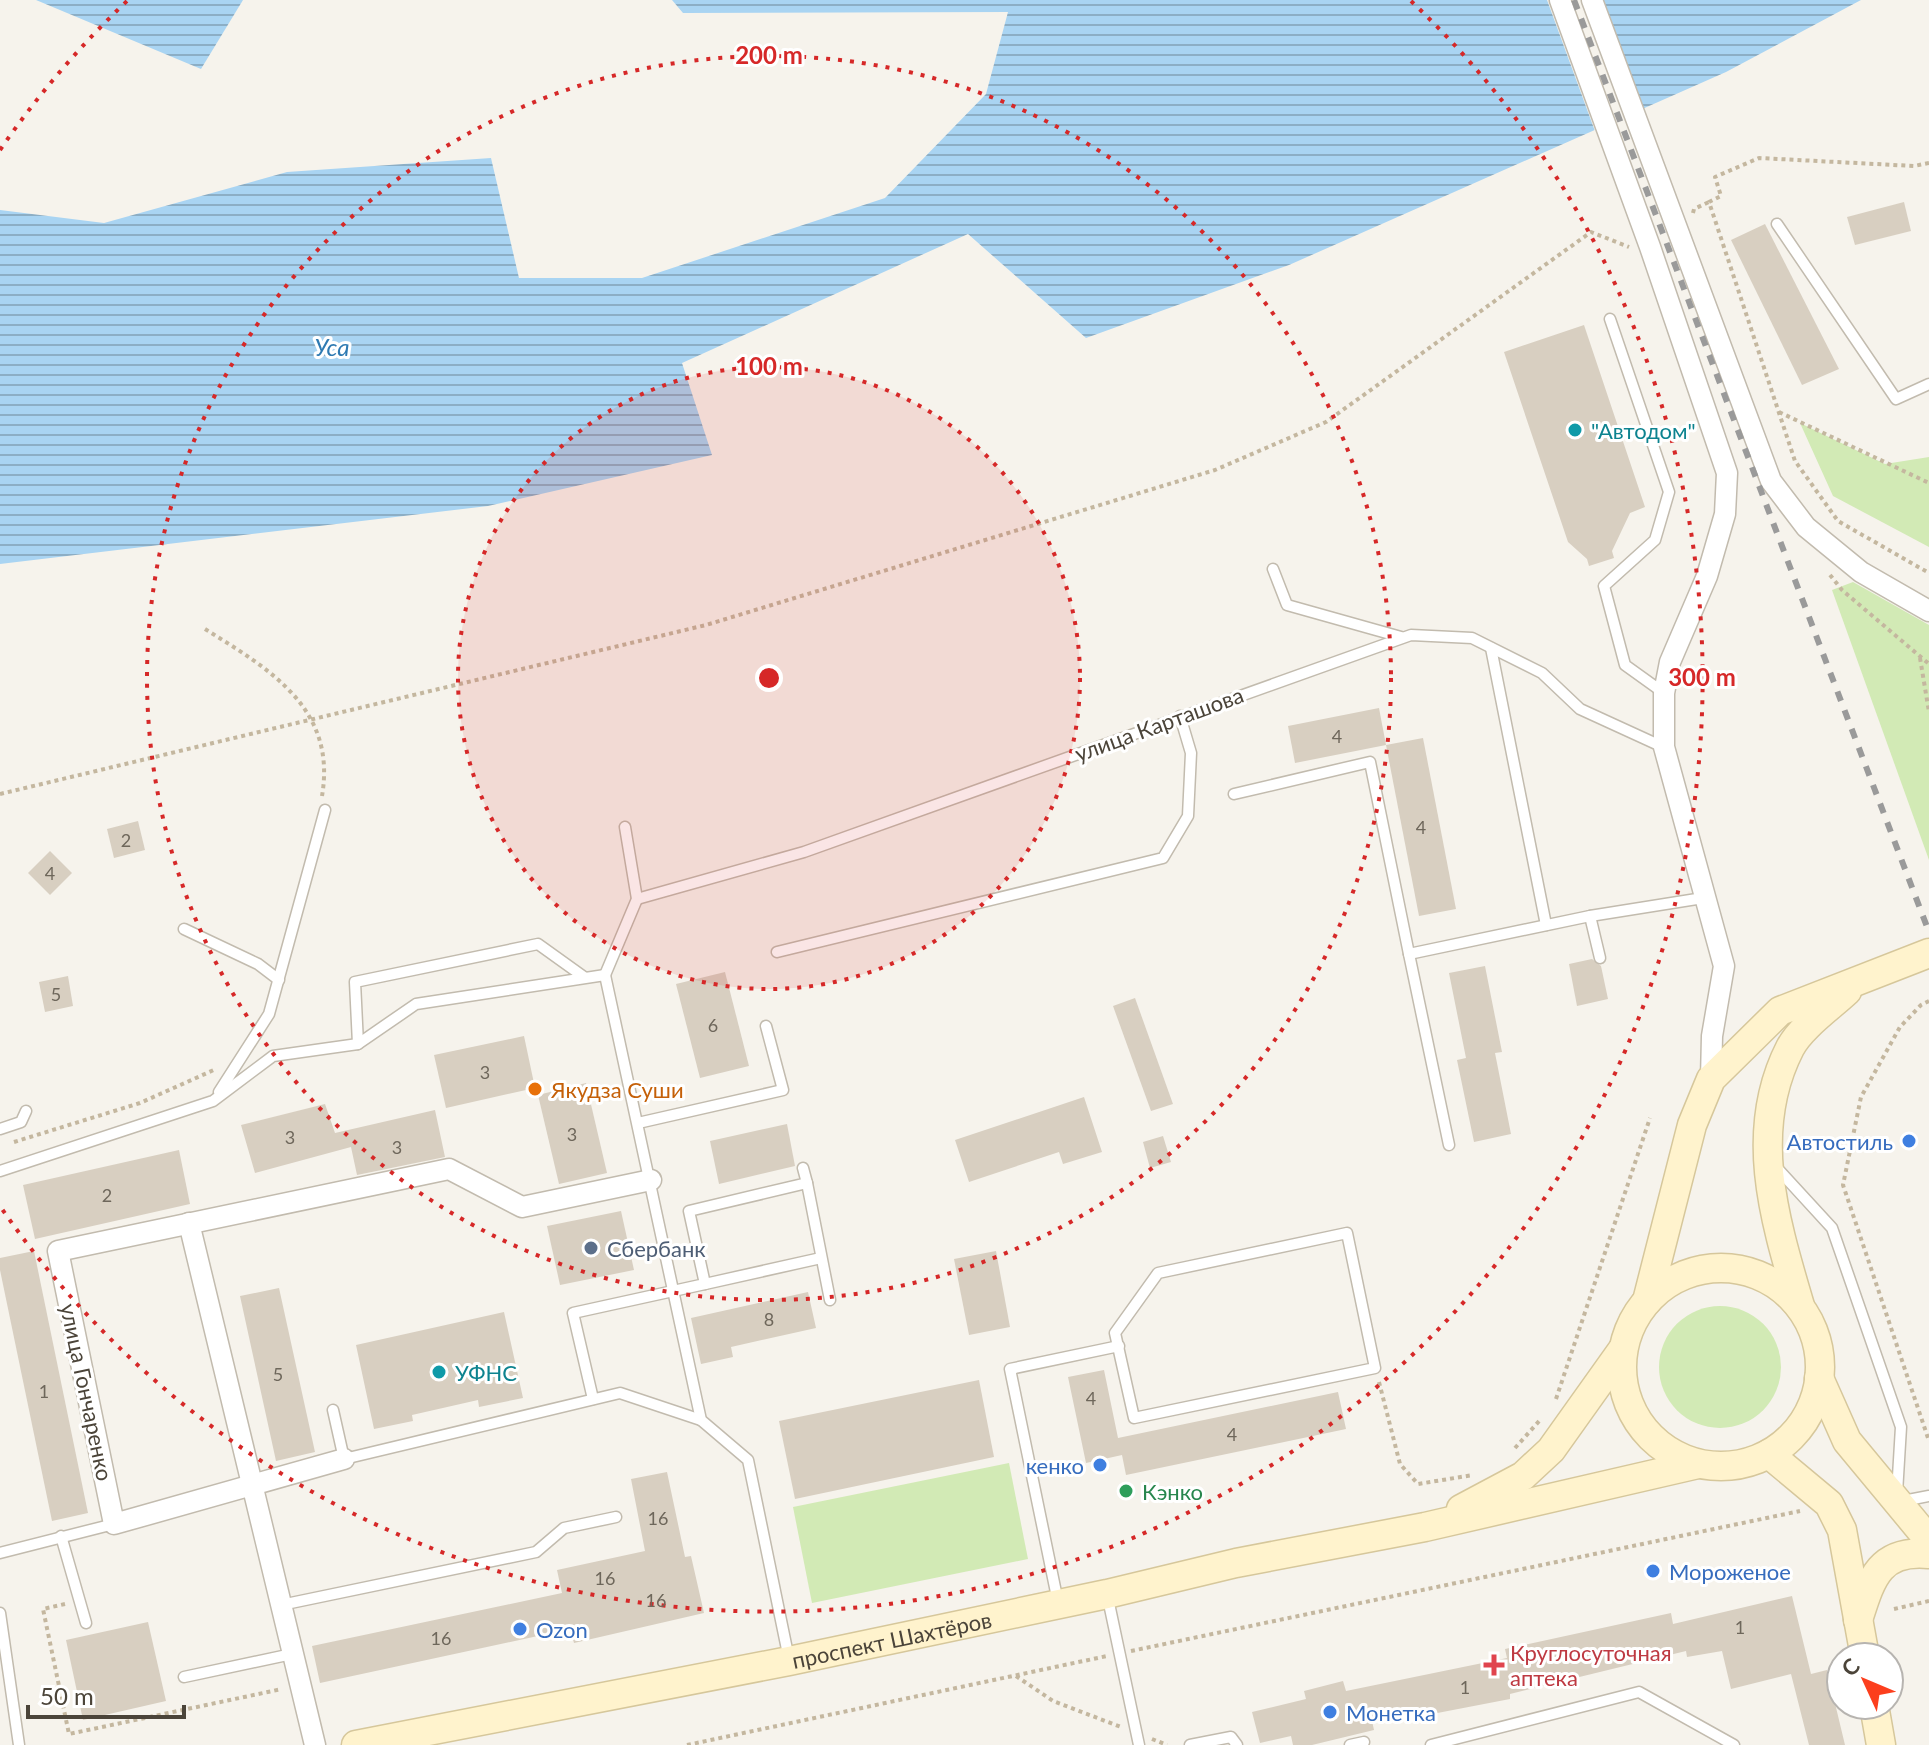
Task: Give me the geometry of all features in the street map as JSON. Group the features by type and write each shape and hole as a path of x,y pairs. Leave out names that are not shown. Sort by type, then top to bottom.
{"main road":[{"path":"1647,1301 1692,1125 1711,1079 1780,1011 1929,953"},
{"path":"1858,980 1791,1045 1771,1099 1766,1156 1775,1220 1802,1310 1816,1343 1819,1378 1847,1441 1929,1540"},
{"path":"1425,1527 1523,1476 1551,1450 1623,1349 1632,1323 1647,1301 1670,1282 1697,1271 1727,1268 1755,1275 1781,1289 1802,1310"},
{"path":"1623,1349 1622,1379 1630,1408 1647,1434 1670,1453 1698,1464"},
{"path":"1425,1527 1698,1464 1734,1465 1769,1454 1793,1434 1811,1408 1819,1378"},
{"path":"1769,1454 1829,1504 1836,1517 1842,1530 1862,1641"},
{"name":"проспект Шахтёров","path":"356,1745 789,1661 1107,1594 1236,1563 1425,1527"},
{"path":"1858,1620 1881,1565 1901,1554 1929,1554"},
{"path":"1877,1721 1881,1745"}],"street":[{"path":"1560,0 1630,189 1727,473 1725,514 1707,576 1670,662 1664,693 1664,747 1724,966 1712,1036 1711,1079"},
{"path":"1592,0 1771,481 1806,527 1861,572 1929,611"},
{"name":"улица Гончаренко","path":"114,1524 58,1251 449,1169 522,1207 651,1180"},
{"path":"189,1223 315,1745"},
{"path":"114,1524 344,1459"}],"lane":[{"path":"1777,224 1896,399 1929,384"},
{"path":"1610,319 1669,492 1655,540 1604,586 1625,665 1664,693"},
{"path":"1273,569 1287,605 1403,638"},
{"name":"улица Карташова","path":"637,899 804,852 1411,635 1472,638 1542,673 1580,709 1664,747"},
{"path":"1491,648 1546,925"},
{"path":"777,952 1163,858 1188,816 1191,753 1180,716"},
{"path":"1234,794 1370,762 1449,1145"},
{"path":"213,1101 269,1014 323,806"},
{"path":"625,827 637,899 605,975 701,1420"},
{"path":"1409,954 1590,916 1703,898"},
{"path":"1590,916 1600,958"},
{"path":"184,929 258,964 279,980"},
{"path":"358,1044 355,982 538,944 584,977"},
{"path":"0,1171 213,1101 273,1056 358,1044 416,1004 605,975"},
{"path":"638,1123 783,1090 766,1026"},
{"path":"0,1129 21,1122 26,1111"},
{"path":"1766,1156 1832,1228 1901,1427 1897,1503 1929,1496"},
{"path":"803,1168 830,1300"},
{"path":"705,1284 689,1211 807,1183"},
{"path":"1347,1233 1375,1368 1134,1418 1115,1333 1158,1273 1347,1233"},
{"path":"593,1399 573,1313 821,1258"},
{"path":"1059,1604 1010,1369 1119,1346"},
{"path":"333,1410 344,1459 620,1393 701,1420 748,1460 789,1661"},
{"path":"281,1605 536,1552 564,1528 616,1517"},
{"path":"0,1553 114,1524"},
{"path":"61,1536 86,1623"},
{"path":"1107,1594 1138,1739"},
{"path":"0,1613 19,1745"},
{"path":"184,1677 292,1654"},
{"path":"1431,1745 1459,1742 1639,1692 1734,1745"},
{"path":"1190,1745 1231,1737 1237,1745"},
{"path":"1350,1745 1364,1742"}],"path":[{"path":"1694,209 1721,196 1715,177 1759,158 1914,166 1929,163"},
{"path":"1709,202 1795,461 1838,521 1929,573"},
{"path":"0,794 706,625 1215,470 1326,422 1591,232"},
{"path":"1779,412 1929,483"},
{"path":"1827,571 1842,590 1929,664"},
{"path":"205,629 271,669 312,719 326,772 323,806"},
{"path":"1920,658 1929,712"},
{"path":"1929,1001 1900,1027 1861,1097 1843,1185 1929,1441"},
{"path":"0,1146 50,1134 140,1103 214,1070 247,1049"},
{"path":"1554,1405 1650,1118"},
{"path":"1375,1368 1400,1464 1418,1484 1479,1473"},
{"path":"1514,1449 1544,1416"},
{"path":"687,1745 1805,1510"},
{"path":"79,1601 43,1609 69,1734 300,1685"},
{"path":"1894,1609 1929,1601"},
{"path":"1016,1676 1053,1701 1138,1739 1167,1745"}],"green space":[{"path":"1800,423 1885,464 1929,457 1929,547 1833,496"},
{"path":"1853,582 1929,625 1929,860 1832,590"},
{"path":"1720,1306 1743,1311 1763,1324 1776,1344 1781,1367 1776,1390 1763,1410 1743,1423 1720,1428 1697,1423 1677,1410 1664,1390 1659,1367 1664,1344 1677,1324 1697,1311"},
{"path":"1009,1463 1028,1559 812,1603 793,1507"}],"water":[{"path":"36,0 243,0 201,69"},
{"name":"Уса","path":"672,0 1861,0 1726,72 1289,265 1086,338 968,234 682,363 712,455 488,506 0,564 0,210 104,223 287,172 491,158 519,278 642,278 885,198 986,94 1008,12 683,13"}],"pier":[{"path":"1547,0 1602,0 1643,113 1596,134"}],"building":[{"path":"1904,202 1911,231 1855,245 1847,217"},
{"path":"1765,224 1839,369 1802,385 1731,240"},
{"name":"\"Автодом\"","path":"1584,325 1645,507 1630,513 1612,551 1614,558 1589,566 1587,559 1568,542 1504,352"},
{"path":"1379,708 1386,745 1295,763 1288,726"},
{"path":"1423,738 1456,909 1419,916 1386,745"},
{"path":"138,821 145,850 114,858 107,829"},
{"path":"50,851 72,873 50,895 28,873"},
{"path":"1592,959 1601,966 1608,999 1577,1006 1569,964"},
{"path":"1485,966 1502,1052 1495,1053 1511,1134 1474,1142 1457,1060 1466,1058 1449,973"},
{"path":"725,972 749,1066 700,1078 676,984"},
{"path":"68,976 73,1006 45,1012 39,982"},
{"path":"1135,998 1173,1104 1151,1111 1113,1006"},
{"path":"524,1036 535,1088 446,1108 434,1055"},
{"path":"586,1083 607,1173 559,1184 538,1095"},
{"path":"1084,1097 1102,1152 1063,1164 1059,1152 969,1182 955,1140"},
{"path":"325,1104 335,1133 435,1110 445,1157 357,1175 351,1147 255,1173 241,1125"},
{"path":"787,1124 795,1166 719,1184 710,1141"},
{"path":"1163,1136 1171,1162 1150,1168 1143,1142"},
{"path":"179,1150 190,1204 35,1239 23,1185"},
{"name":"Сбербанк","path":"621,1211 634,1270 560,1285 547,1226"},
{"path":"34,1251 88,1513 52,1521 0,1270 0,1258"},
{"path":"996,1251 1010,1327 969,1335 954,1259"},
{"path":"279,1288 315,1452 276,1461 240,1296"},
{"path":"808,1292 816,1328 731,1347 733,1357 701,1364 691,1318"},
{"name":"УФНС","path":"504,1312 523,1398 479,1407 478,1400 412,1415 413,1421 374,1429 356,1345"},
{"path":"1104,1370 1118,1438 1338,1392 1346,1429 1126,1475 1122,1455 1086,1463 1068,1377"},
{"path":"979,1380 994,1457 795,1499 779,1421"},
{"path":"667,1472 685,1557 691,1556 704,1613 574,1643 570,1629 320,1683 312,1646 562,1593 557,1570 645,1551 631,1479"},
{"path":"1792,1596 1811,1674 1825,1670 1825,1721 1839,1721 1845,1745 1809,1745 1791,1674 1731,1689 1722,1651 1687,1657 1686,1651 1510,1694 1510,1699 1427,1715 1426,1707 1372,1721 1374,1730 1312,1745 1293,1745 1291,1736 1260,1743 1252,1712 1306,1699 1304,1691 1343,1681 1346,1691 1507,1658 1505,1649 1671,1613 1673,1624"},
{"path":"148,1622 166,1701 83,1720 66,1640"}],"railway":[{"path":"1574,0 1929,932"}],"place":[{"name":"\"Автодом\"","path":"1575,430"},
{"name":"Якудза Суши","path":"535,1089"},
{"name":"Автостиль","path":"1909,1141"},
{"name":"Сбербанк","path":"591,1248"},
{"name":"УФНС","path":"439,1372"},
{"name":"кенко","path":"1100,1465"},
{"name":"Кэнко","path":"1126,1491"},
{"name":"Мороженое","path":"1653,1571"},
{"name":"Ozon","path":"520,1629"},
{"name":"Круглосуточная аптека","path":"1494,1665"},
{"name":"Монетка","path":"1330,1712"}]}
